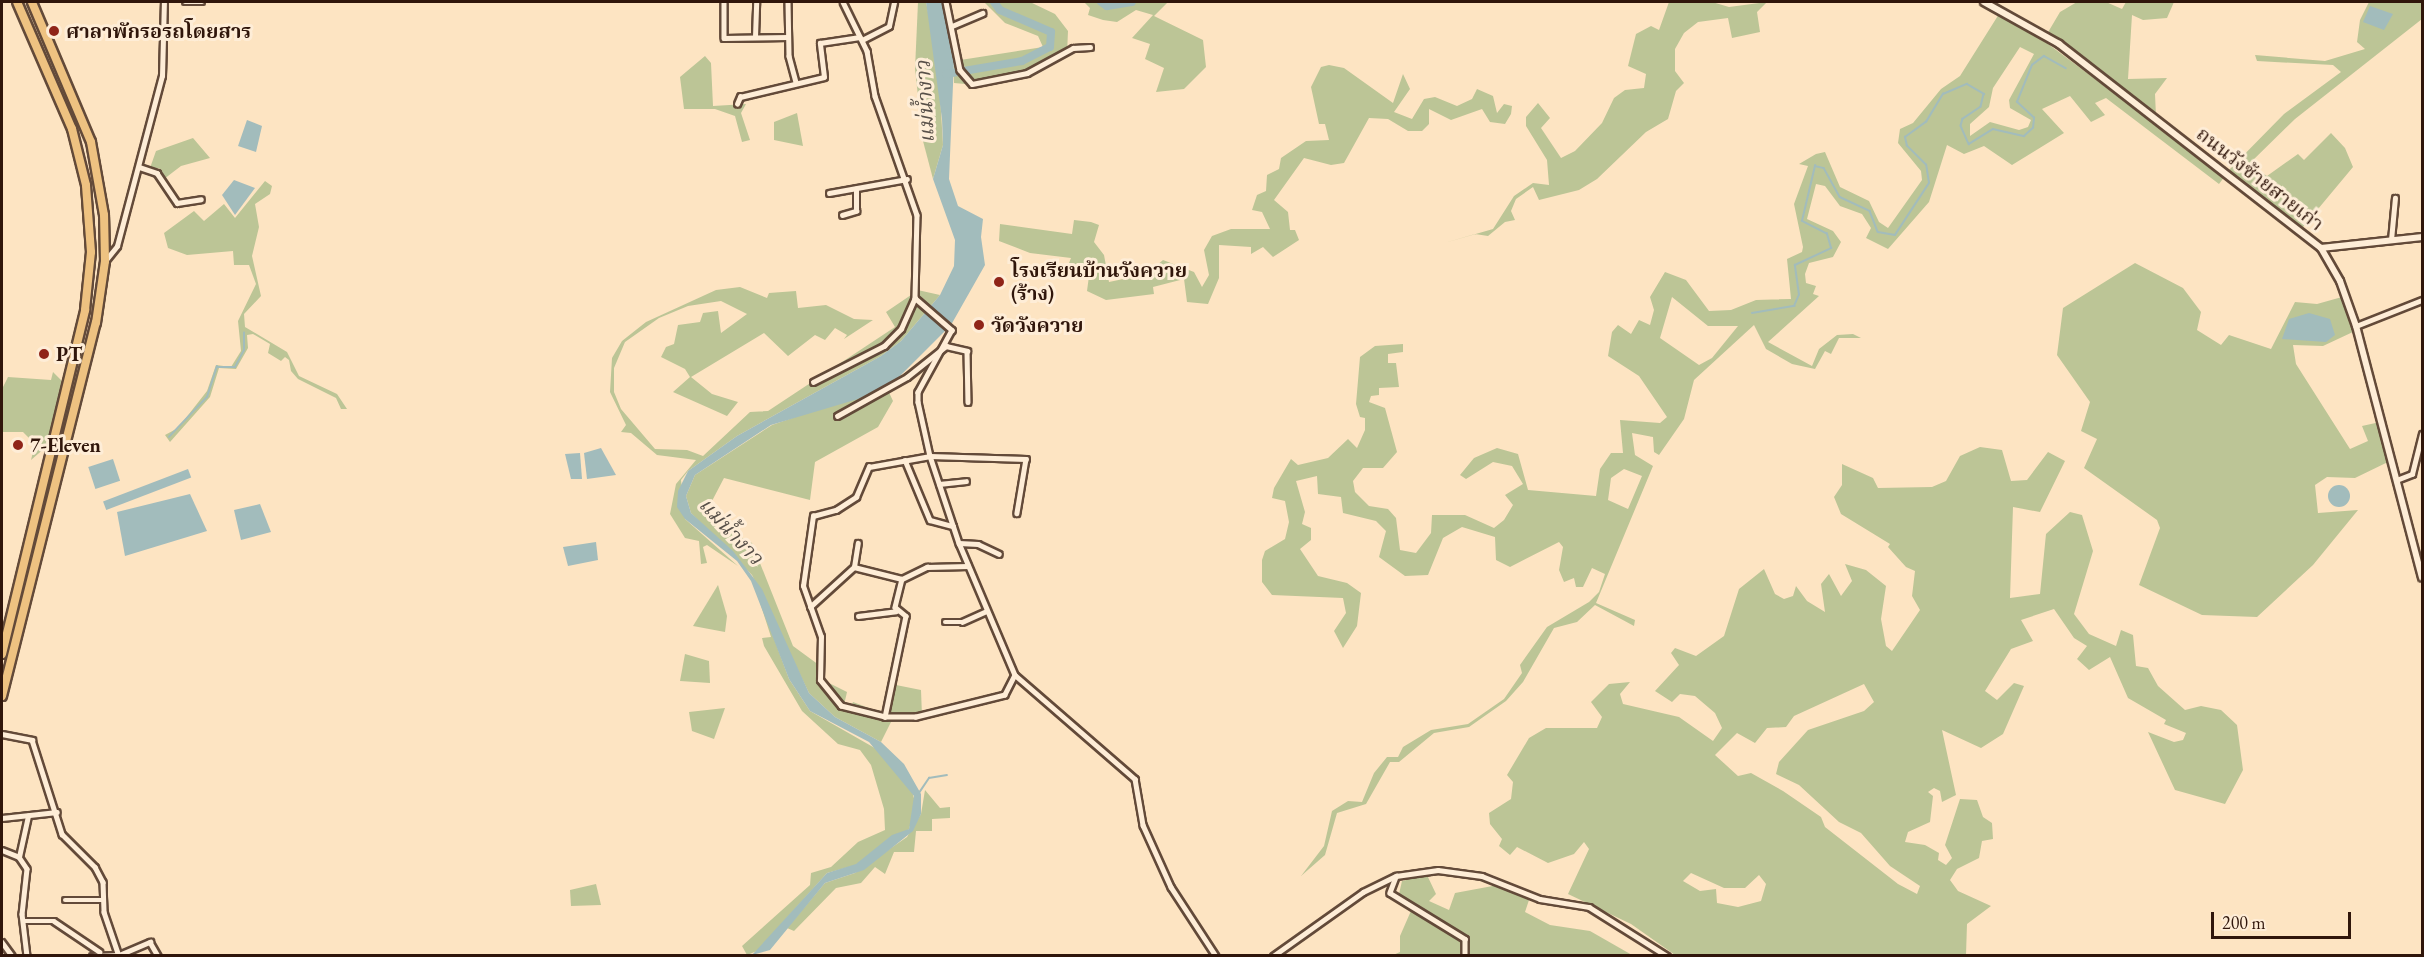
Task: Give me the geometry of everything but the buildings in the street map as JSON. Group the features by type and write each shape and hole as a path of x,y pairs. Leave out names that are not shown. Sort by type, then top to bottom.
{"highway":[{"path":"2,652 85,310 91,252 86,185 72,129 17,2"},
{"path":"2,696 96,323 105,261 104,215 91,142 32,2"}],"main road":[{"name":"ถนนวังซ้ายสายเก่า","path":"1984,2 2059,44 2321,248 2340,281 2356,326 2399,478 2422,578"},
{"path":"2321,248 2422,237"}],"street":[{"path":"105,261 117,246 162,76 164,2"},
{"path":"185,2 202,2"},
{"path":"724,2 724,38 788,37"},
{"path":"755,37 756,2"},
{"path":"788,2 788,37 796,83"},
{"path":"813,382 884,346 901,329 915,298 917,215 907,179 875,96 861,38 843,2"},
{"path":"737,104 740,97 824,77 820,43 861,38 889,26 894,2"},
{"path":"946,2 960,70 972,84 1031,71 1073,48 1090,46"},
{"path":"952,26 982,13"},
{"path":"139,167 157,172 177,203 201,199"},
{"path":"829,193 907,179"},
{"path":"842,215 856,211 856,189"},
{"path":"2391,240 2395,198"},
{"path":"915,298 918,305 952,330 946,346 918,392 930,456 953,526 1015,675 1135,779 1143,825 1171,887 1216,956"},
{"path":"2356,326 2422,300"},
{"path":"946,346 967,351 968,402"},
{"path":"837,416 899,383 946,346"},
{"path":"2399,478 2412,474 2422,434"},
{"path":"1015,675 1005,695 916,717 885,717 841,706 822,684 821,637 804,586 813,516 836,510 856,497 869,467 930,456 1026,459 1017,513"},
{"path":"905,460 930,520 953,526"},
{"path":"939,484 966,481"},
{"path":"810,607 854,567 858,543"},
{"path":"959,543 978,544 999,554"},
{"path":"897,611 896,591 902,579 927,567 968,566"},
{"path":"854,567 902,579"},
{"path":"858,616 897,611 906,616 885,717"},
{"path":"945,622 962,622 987,611"},
{"path":"2,734 32,740 65,838 99,874 103,900 119,955"},
{"path":"2,818 57,812"},
{"path":"27,956 24,921 28,876 19,857 28,816"},
{"path":"2,850 19,857"},
{"path":"1273,956 1338,906 1396,876 1438,870 1472,873 1540,899 1589,907 1667,956"},
{"path":"1396,876 1390,893 1465,939 1465,956"},
{"path":"65,900 103,900"},
{"path":"24,921 54,921 100,952 119,955 150,942 158,956"},
{"path":"2,942 12,956"},
{"path":"92,956 100,952"}],"green space":[{"path":"918,2 926,2 938,62 943,145 933,179 923,141 915,69"},
{"path":"984,2 1030,2 1055,14 1068,31 1067,54 1036,71 987,86 954,83 954,61 1043,47 1038,36 1005,23"},
{"path":"1084,2 1168,2 1154,16 1203,40 1206,67 1184,89 1156,92 1164,68 1145,59 1150,44 1132,38 1153,15 1136,10 1117,22 1103,20 1088,15 1090,8"},
{"path":"1669,2 1712,2 1729,7 1767,2 1757,12 1760,32 1732,38 1728,18 1698,22 1684,33 1675,49 1675,71 1684,83 1676,91 1668,119 1646,132 1597,179 1579,190 1539,200 1533,187 1516,199 1511,211 1515,220 1505,222 1488,236 1475,234 1493,229 1514,196 1533,183 1549,185 1547,160 1526,126 1526,117 1538,103 1550,118 1541,128 1561,158 1575,151 1602,123 1614,98 1625,90 1644,88 1646,74 1628,66 1636,34 1651,26 1659,30"},
{"path":"2077,2 2106,2 2122,9 2126,2 2174,2 2167,18 2143,20 2132,15 2128,79 2167,78 2155,94 2156,116 2047,34 2060,12"},
{"path":"2369,2 2422,2 2422,19 2295,119 2249,164 2267,176 2298,154 2304,160 2331,133 2345,148 2353,167 2303,227 2229,170 2284,114 2341,72 2333,65 2257,61 2255,55 2325,61 2365,49 2357,42 2360,20"},
{"path":"1999,14 2036,35 2225,176 2219,184 2106,98 2095,103 2105,115 2091,122 2070,96 2042,109 2064,133 2012,165 1984,146 1964,154 1947,145 1929,202 1888,249 1866,238 1871,228 1862,214 1840,206 1825,186 1816,184 1807,219 1833,231 1841,242 1833,257 1809,263 1805,274 1806,283 1816,286 1813,294 1819,296 1768,342 1812,366 1819,349 1837,335 1853,334 1861,338 1839,338 1831,354 1825,351 1815,369 1792,364 1766,349 1754,325 1694,380 1684,419 1659,455 1654,452 1653,437 1632,433 1635,455 1653,466 1596,603 1635,620 1634,626 1595,605 1577,622 1554,628 1523,682 1506,701 1469,727 1434,733 1399,762 1390,762 1366,804 1337,813 1325,855 1301,876 1324,846 1332,811 1348,801 1362,802 1374,773 1387,757 1398,757 1403,747 1431,730 1468,724 1504,699 1522,673 1520,665 1547,627 1589,602 1599,592 1605,574 1592,568 1583,587 1576,587 1574,578 1564,582 1559,570 1563,547 1559,542 1510,567 1496,560 1495,537 1462,527 1443,538 1428,575 1405,576 1379,557 1386,531 1376,521 1343,513 1341,497 1318,494 1317,476 1296,481 1305,512 1302,524 1311,528 1311,540 1300,549 1318,576 1347,583 1361,593 1357,626 1343,648 1334,631 1346,613 1343,598 1272,595 1262,582 1262,560 1265,551 1285,539 1289,522 1285,501 1272,498 1274,488 1291,459 1298,465 1328,458 1348,439 1357,448 1365,430 1365,418 1360,417 1356,404 1360,357 1375,346 1403,344 1403,352 1388,354 1388,363 1396,363 1399,387 1379,388 1379,395 1371,396 1369,402 1385,408 1397,452 1383,468 1363,468 1353,481 1355,492 1369,506 1388,509 1396,518 1400,550 1416,553 1431,533 1432,515 1465,515 1494,528 1504,520 1513,505 1505,495 1523,484 1512,466 1493,462 1466,479 1460,475 1474,458 1497,448 1518,454 1528,490 1596,496 1600,469 1611,453 1623,453 1620,420 1660,423 1667,417 1639,376 1608,356 1612,332 1618,325 1631,334 1639,320 1650,325 1654,310 1650,297 1665,272 1686,280 1709,311 1731,310 1756,300 1791,299 1787,259 1802,252 1803,247 1794,204 1808,166 1799,164 1816,154 1825,152 1840,187 1869,201 1879,222 1888,228 1922,180 1921,171 1898,143 1900,129 1913,123 1941,89 1960,76","holes":["2020,47 2034,54 2009,100 2010,108 2031,120 2028,127 2019,130 1990,122 1970,136 1970,124 1989,107 1993,88","1672,297 1708,326 1738,326 1712,358 1699,365 1660,338","1624,469 1642,476 1628,509 1608,500 1611,478"]},
{"path":"705,56 711,63 713,106 746,104 741,113 750,140 742,142 735,116 715,109 684,109 680,77"},
{"path":"1329,65 1344,68 1393,103 1403,74 1410,89 1394,112 1412,119 1424,99 1435,97 1457,106 1472,99 1477,89 1493,96 1497,113 1504,104 1512,106 1511,114 1505,124 1490,122 1482,109 1451,120 1429,109 1429,124 1422,131 1408,131 1388,119 1369,118 1344,163 1331,165 1304,158 1274,200 1288,212 1290,230 1295,230 1299,240 1273,257 1263,247 1251,254 1251,247 1219,245 1219,278 1208,304 1187,302 1184,279 1153,287 1154,294 1106,300 1087,291 1089,276 1069,263 1071,258 1030,253 999,241 1000,224 1072,234 1074,220 1091,222 1099,225 1094,242 1104,255 1109,282 1147,274 1163,260 1194,272 1202,287 1209,275 1204,250 1212,236 1231,229 1270,229 1262,212 1252,210 1257,195 1266,191 1267,175 1279,169 1281,158 1306,141 1329,140 1325,124 1319,124 1311,87 1321,67"},
{"path":"797,113 803,146 774,140 774,122"},
{"path":"193,138 210,158 181,166 164,179 159,168 150,168 156,151"},
{"path":"265,181 272,186 270,194 255,204 259,227 252,256 261,296 244,314 245,327 287,352 299,376 337,394 347,409 341,409 336,398 298,379 291,371 289,360 285,357 281,361 268,353 270,344 253,334 247,335 248,348 236,369 219,368 210,397 170,442 165,435 178,428 207,391 216,365 231,367 241,351 238,321 256,284 249,265 234,265 233,251 187,255 168,248 164,233 194,211 204,221 224,204 235,218"},
{"path":"2135,263 2183,288 2201,312 2197,330 2221,345 2229,335 2271,349 2295,302 2317,304 2342,297 2355,331 2323,346 2293,345 2296,364 2350,449 2368,441 2362,426 2380,422 2390,461 2355,478 2327,477 2315,485 2318,513 2358,510 2313,565 2257,617 2202,615 2139,585 2160,528 2157,520 2084,468 2097,439 2081,431 2090,402 2057,355 2063,308"},
{"path":"740,287 767,298 769,293 796,291 798,308 826,305 854,319 873,320 844,339 847,335 835,328 825,340 815,335 788,356 764,333 691,377 712,394 738,402 727,416 673,392 690,377 685,369 661,357 666,347 674,344 678,325 700,322 703,313 718,311 721,333 747,314 721,301 688,306 659,318 625,342 614,368 614,392 621,409 655,449 687,450 703,456 750,412 768,411 895,327 886,312 911,295 913,289 940,295 901,341 881,356 737,436 688,471 681,480 685,519 738,566 707,545 703,547 707,563 701,564 699,541 685,538 670,514 676,484 696,460 657,455 631,433 621,432 626,425 610,392 612,358 622,341 646,322 716,290"},
{"path":"53,372 62,381 46,447 31,460 35,444 23,432 2,432 2,389 8,377 51,380"},
{"path":"886,386 893,401 878,427 815,462 810,500 724,478 712,501 711,521 752,543 793,646 823,668 821,679 847,692 844,705 851,707 853,702 882,713 891,684 921,690 922,716 891,722 881,742 835,717 809,693 752,575 691,513 686,496 695,475 772,425"},
{"path":"1980,447 2002,450 2011,481 2027,480 2048,452 2065,461 2040,512 2013,507 2010,598 2040,594 2046,534 2070,512 2082,515 2093,551 2074,614 2089,634 2116,646 2121,630 2133,635 2136,666 2148,668 2158,686 2185,710 2201,706 2221,710 2237,725 2243,770 2225,804 2175,790 2148,732 2174,742 2183,740 2186,733 2164,724 2166,720 2128,698 2110,657 2089,670 2077,659 2087,646 2074,638 2054,609 2021,620 2033,641 2011,649 1985,691 1997,700 2014,683 2024,686 2003,734 1981,748 1942,730 1956,795 1942,802 1940,791 1934,788 1928,792 1933,796 1930,822 1908,832 1905,842 1925,845 1939,853 1938,860 1946,865 1952,858 1945,845 1960,799 1977,800 1983,817 1992,823 1993,839 1982,841 1979,858 1957,869 1950,880 1958,891 1991,906 1967,924 1966,955 1675,955 1631,924 1568,894 1589,849 1584,842 1574,854 1548,863 1517,847 1510,855 1499,846 1502,839 1490,824 1489,813 1511,799 1513,782 1507,775 1529,738 1546,728 1597,728 1602,717 1591,702 1609,684 1630,682 1620,694 1623,704 1679,717 1713,741 1722,728 1715,713 1695,696 1680,694 1672,702 1655,691 1679,665 1671,653 1675,648 1696,656 1724,636 1739,589 1764,569 1775,594 1784,599 1793,596 1796,586 1807,601 1825,612 1821,584 1829,574 1841,596 1852,581 1845,564 1866,570 1886,586 1881,619 1886,646 1892,651 1920,610 1912,596 1915,571 1906,567 1888,547 1890,544 1841,514 1834,497 1842,485 1842,464 1873,478 1878,488 1932,487 1946,481 1960,456","holes":["1864,684 1874,702 1864,711 1808,730 1779,762 1776,774 1799,785 1839,822 1861,833 1890,866 1920,886 1917,894 1898,884 1825,827 1821,817 1751,773 1738,776 1715,755 1737,733 1755,743 1767,728 1786,727 1794,716","1691,873 1724,888 1745,888 1759,875 1766,884 1761,901 1738,907 1717,903 1716,889 1700,891 1683,881"]},
{"path":"718,585 727,616 725,632 693,626"},
{"path":"756,590 789,679 810,711 880,751 911,787 916,806 909,829 856,865 827,873 757,951 747,955 742,946 810,885 811,873 831,867 858,842 885,830 884,809 871,765 860,750 838,744 802,711 764,646 762,638 771,637"},
{"path":"685,654 709,661 710,683 680,681"},
{"path":"725,708 714,739 692,731 689,712"},
{"path":"925,790 940,808 950,807 950,818 932,819 932,831 916,831 914,852 894,852 885,874 875,867 861,883 836,888 794,931 787,928 825,883 855,873 907,837 921,814"},
{"path":"1427,875 1436,894 1429,901 1449,910 1455,893 1498,885 1530,897 1525,912 1550,925 1590,931 1632,955 1391,956 1400,952 1400,936 1414,904 1399,894 1402,881"},
{"path":"596,884 601,905 571,906 570,890"}],"water":[{"path":"926,2 943,2 954,61 949,179 958,206 983,219 981,237 985,265 951,325 895,381 858,399 771,425 695,475 686,496 691,513 733,551 762,589 809,693 835,717 881,742 904,764 921,794 921,814 913,831 864,870 825,883 770,950 752,955 827,873 856,864 892,835 909,829 914,796 869,742 810,711 789,679 751,581 737,561 685,519 677,507 678,491 688,471 737,436 881,356 901,341 940,295 954,266 955,240 933,179 943,145 942,119"},
{"path":"2370,6 2393,14 2384,30 2363,22"},
{"path":"247,120 262,126 256,152 238,146"},
{"path":"234,180 255,188 235,215 222,195"},
{"path":"2309,313 2330,319 2335,335 2326,342 2282,339 2289,319"},
{"path":"601,448 616,475 587,479 584,453"},
{"path":"580,453 582,479 571,479 565,454"},
{"path":"113,459 120,481 95,489 88,467"},
{"path":"188,469 191,477 106,510 103,502"},
{"path":"2339,485 2347,488 2350,496 2347,504 2339,507 2331,504 2328,496 2331,488"},
{"path":"190,494 207,531 125,556 117,512"},
{"path":"260,504 271,532 241,540 234,510"},
{"path":"596,542 598,560 568,566 563,547"}],"waterway":[{"name":"แม่น้ำงาว","path":"946,74 1022,61 1050,47 1051,32 1000,10 994,2"},
{"path":"1101,2 1107,6 1132,2"},
{"path":"1752,313 1794,306 1799,295 1795,265 1831,248 1827,234 1802,221 1815,166 1824,168 1840,197 1870,211 1878,232 1895,235 1929,183 1926,165 1907,146 1905,137 1926,122 1943,94 1967,84 1984,94 1981,107 1963,119 1961,126 1969,144 1993,129 2024,136 2033,128 2034,118 2017,102 2032,65 2044,56 2066,68"},
{"path":"169,437 207,397 217,367 235,367 244,350 244,333"},
{"path":"919,793 929,778 947,775"}],"place":[{"name":"ศาลาพักรอรถโดยสาร","path":"54,31"},
{"name":"โรงเรียนบ้านวังควาย (ร้าง)","path":"999,282"},
{"name":"วัดวังควาย","path":"979,325"},
{"name":"PT","path":"44,354"},
{"name":"7-Eleven","path":"18,445"}]}
